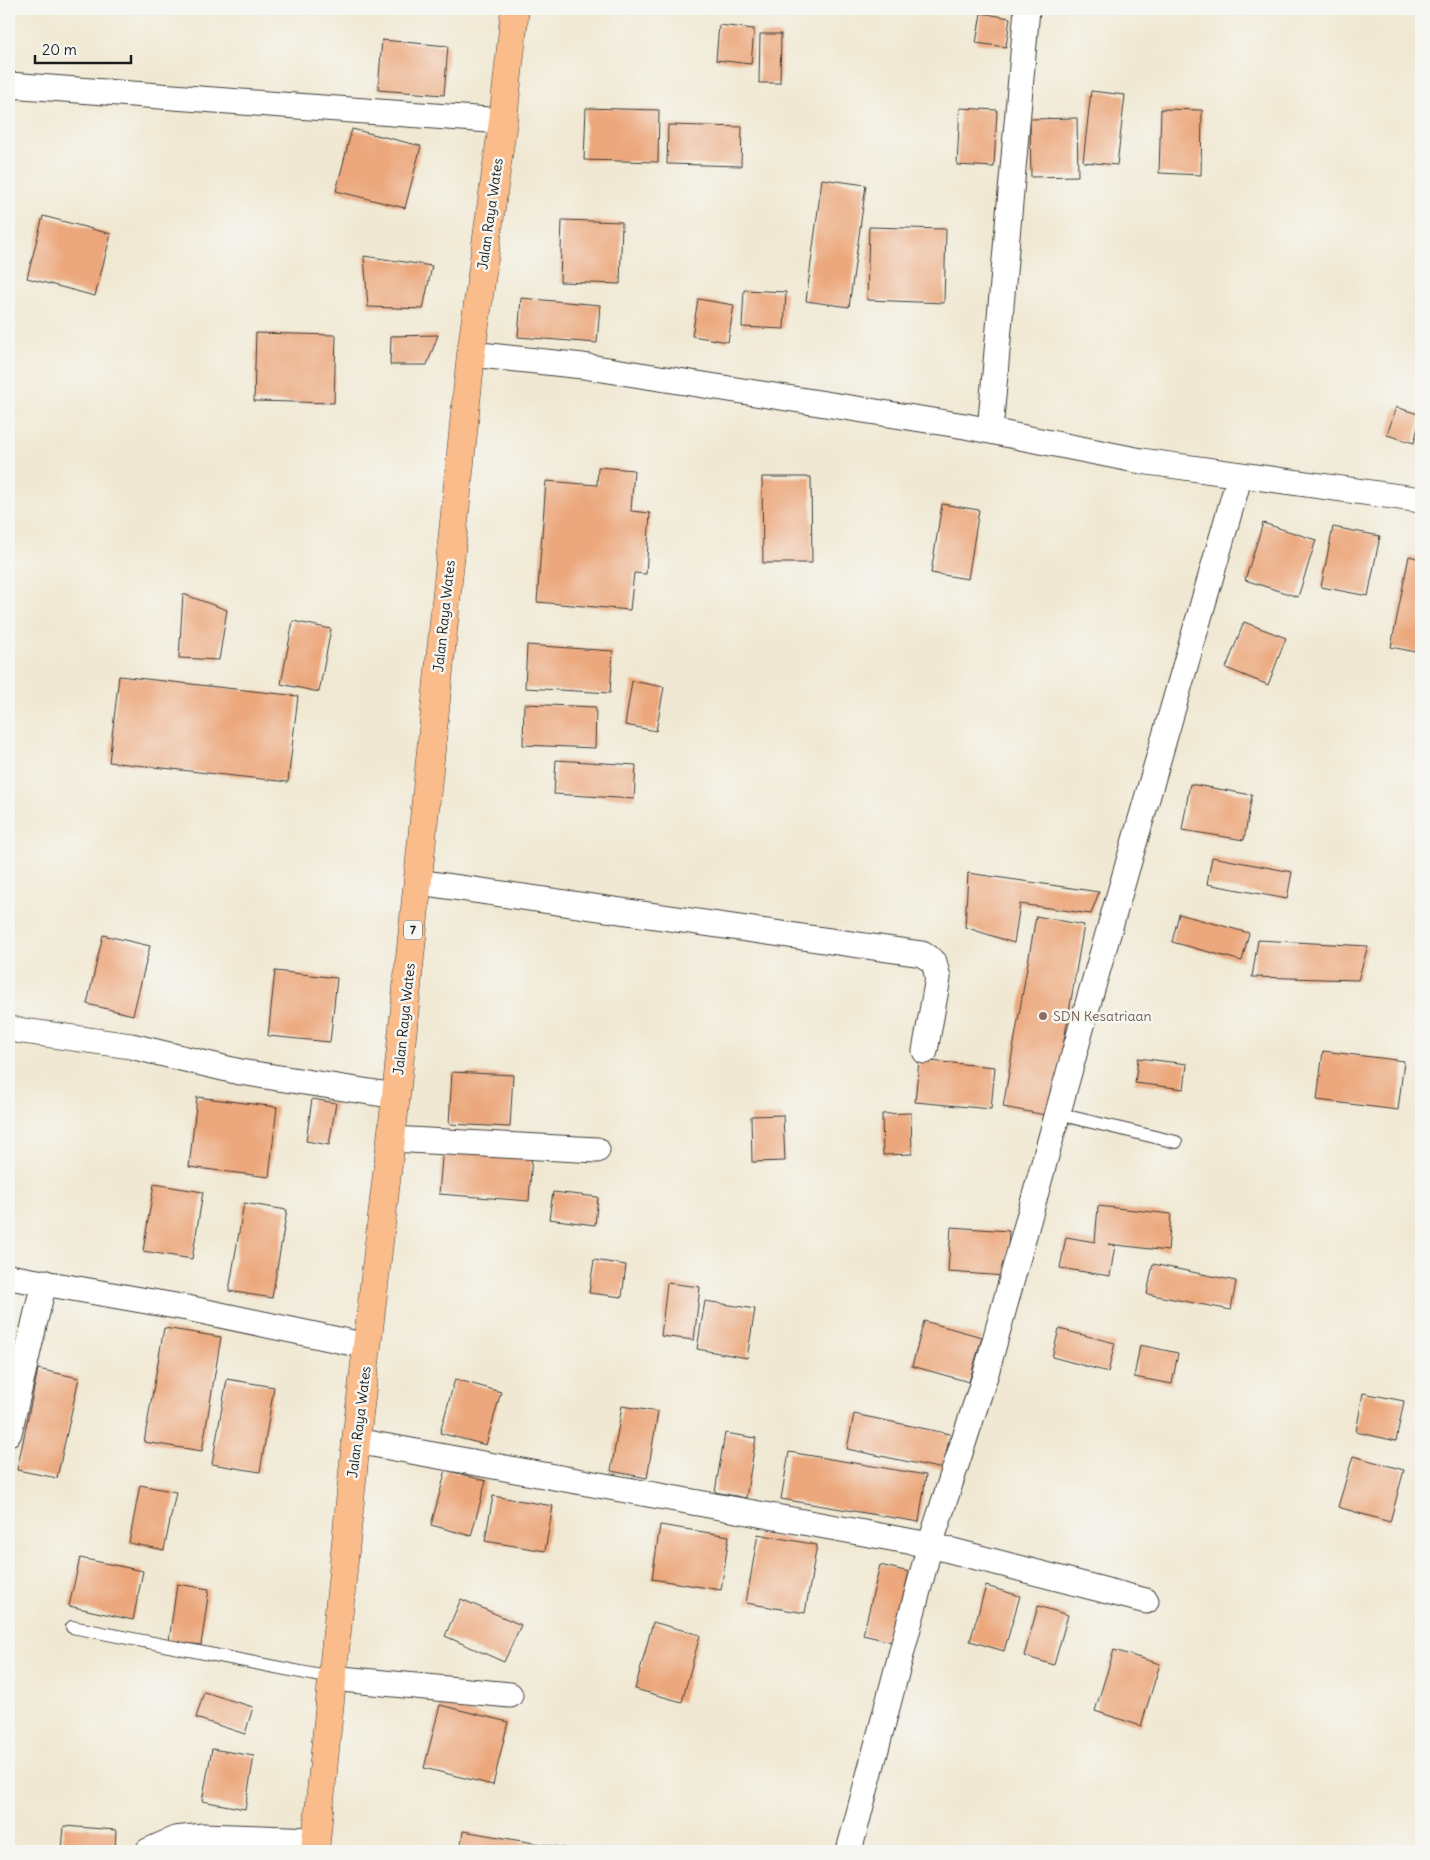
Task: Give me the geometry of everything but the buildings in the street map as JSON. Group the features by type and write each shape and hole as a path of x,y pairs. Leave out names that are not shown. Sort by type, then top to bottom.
{"highway":[{"name":"Jalan Raya Wates","path":"315,1846 356,1441 396,1096 471,354 503,121 515,9"}],"street":[{"path":"990,431 1027,9"},
{"path":"9,85 503,121"},
{"path":"471,354 583,366 990,431 1140,461 1421,500"},
{"path":"849,1851 930,1545 986,1373 1240,475"},
{"path":"418,882 922,954 934,962 938,978 925,1051"},
{"path":"9,1029 131,1046 240,1072 396,1096"},
{"path":"391,1139 598,1150"},
{"path":"9,1277 187,1308 367,1346"},
{"path":"9,1433 44,1282"},
{"path":"356,1441 930,1545 1146,1601"},
{"path":"331,1678 510,1695"},
{"path":"148,1851 175,1839 203,1836 315,1846"}],"lane":[{"path":"1058,1114 1176,1142"},
{"path":"72,1627 331,1678"}],"place":[{"name":"SDN Kesatriaan","path":"1043,1016"}]}
